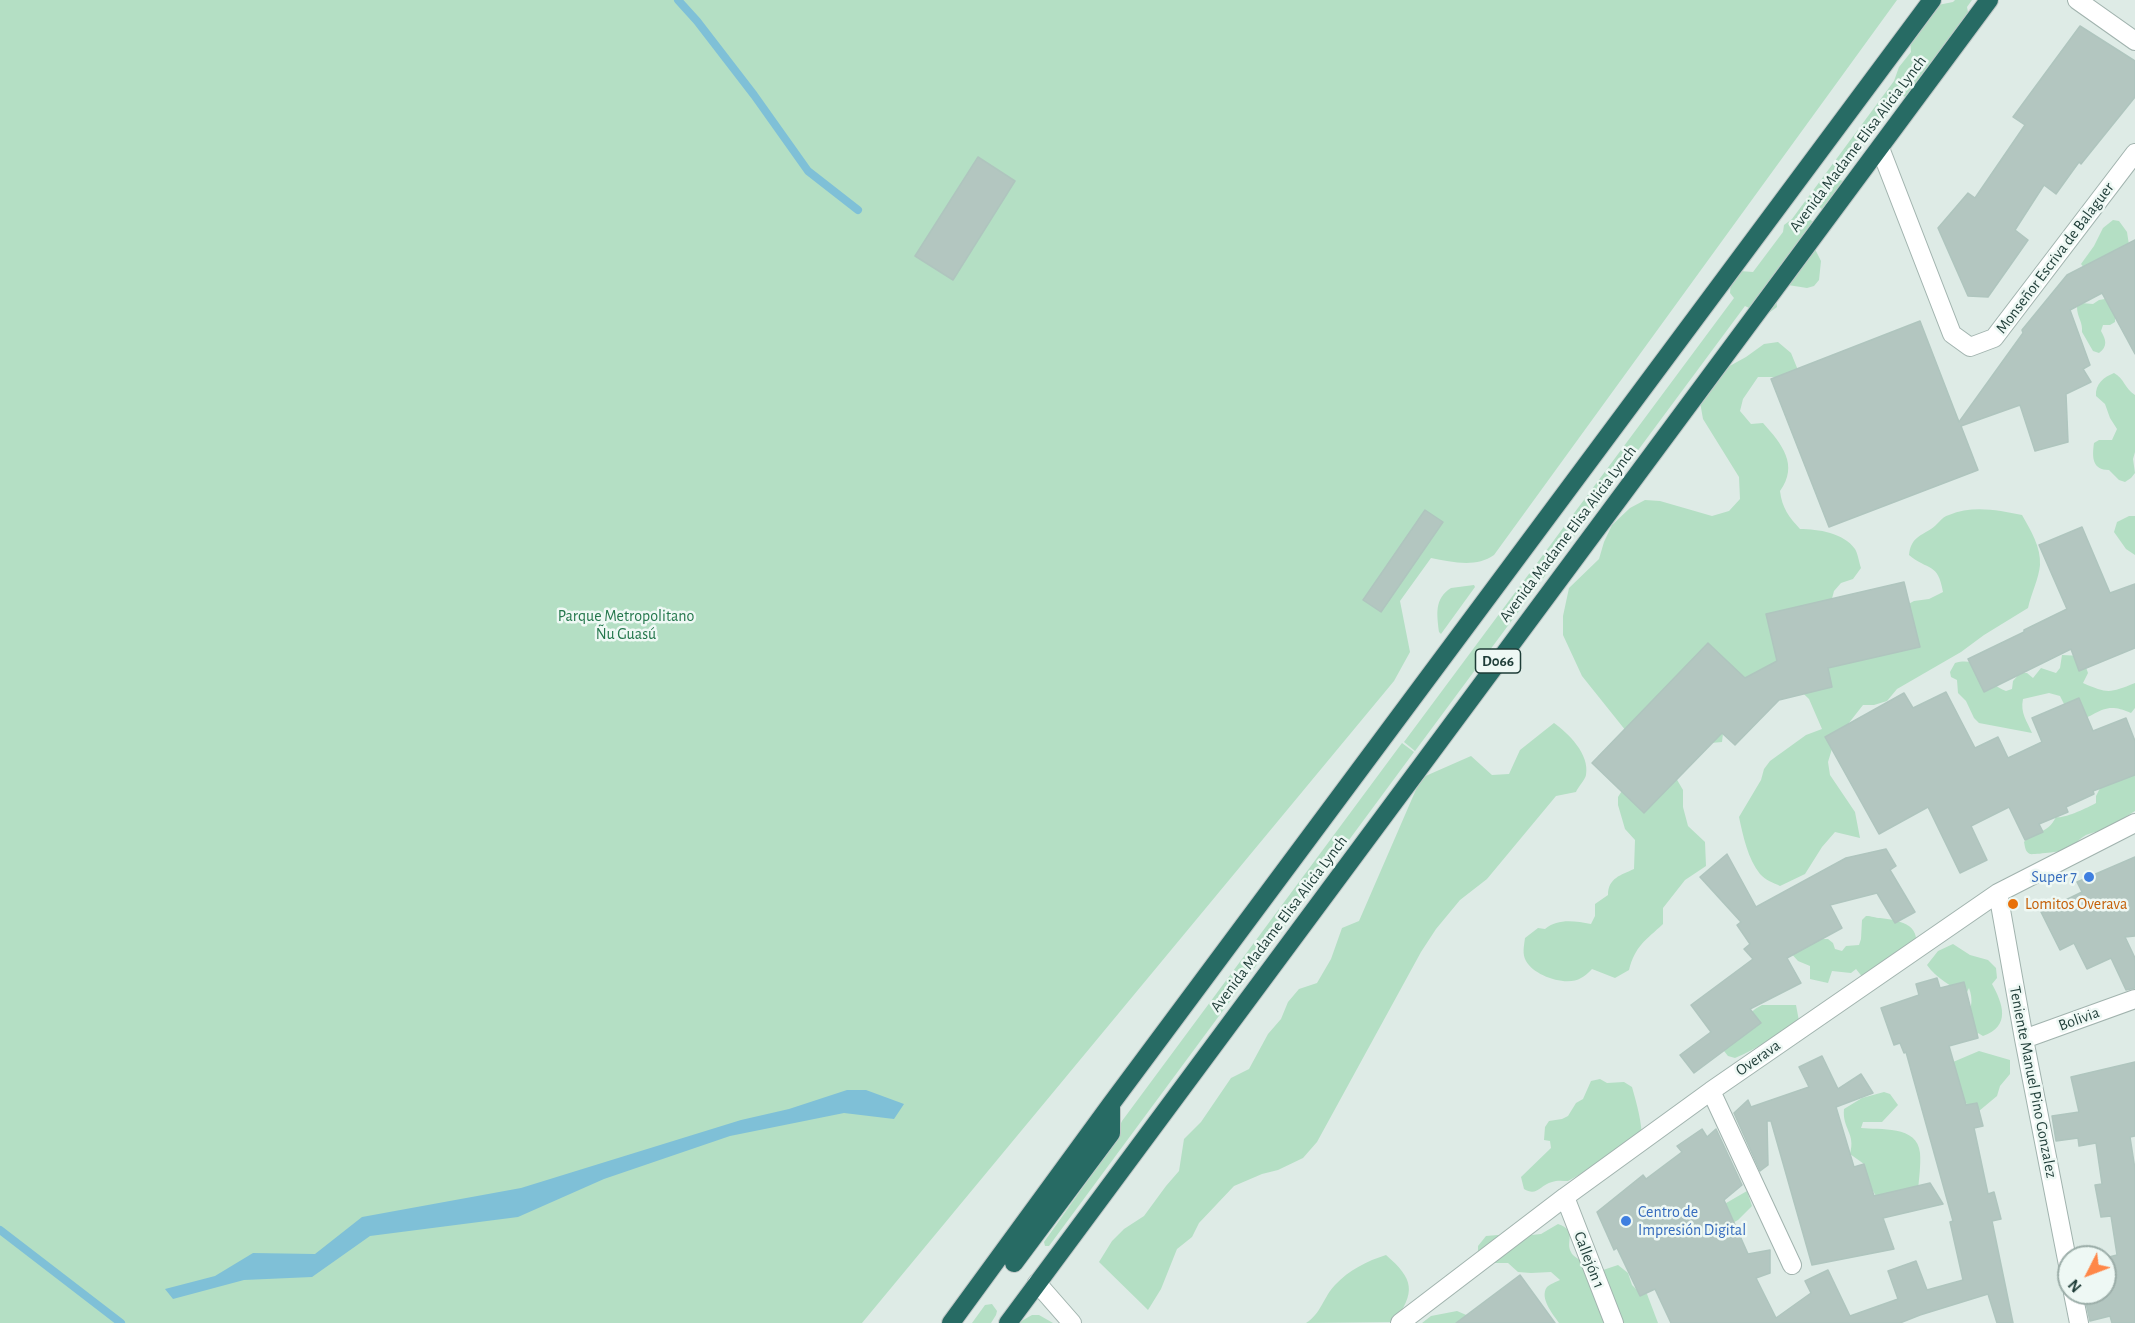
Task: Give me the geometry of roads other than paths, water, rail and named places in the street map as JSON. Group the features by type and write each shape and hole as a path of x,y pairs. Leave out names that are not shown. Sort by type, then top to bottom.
{"highway":[{"name":"Avenida Madame Elisa Alicia Lynch","path":"951,1323 1008,1258 1111,1104 1932,0"},
{"name":"Avenida Madame Elisa Alicia Lynch","path":"1008,1323 1989,0"},
{"path":"1008,1258 1037,1283"}],"street":[{"path":"2077,0 2135,41"},
{"name":"Monseñor Escriva de Balaguer","path":"1880,148 1952,334 1970,347 1994,338 2135,153"},
{"name":"Overava","path":"1400,1323 1565,1197 1711,1091 1998,893 2135,823"},
{"name":"Teniente Manuel Pino Gonzalez","path":"1998,893 2064,1245"},
{"name":"Bolivia","path":"2024,1040 2135,999"},
{"path":"1711,1091 1792,1265"},
{"name":"Callejón 1","path":"1565,1197 1614,1323"},
{"path":"1037,1283 1072,1323"},
{"path":"2075,1305 2079,1323"}],"water":[{"path":"847,1090 866,1090 904,1104 894,1119 844,1113 730,1136 604,1179 518,1217 370,1236 312,1277 244,1280 173,1299 165,1289 215,1276 253,1253 315,1254 362,1217 521,1188"}],"waterway":[{"path":"678,0 754,95 808,171 858,210"},
{"path":"0,1230 121,1323"}],"place":[{"name":"Super 7","path":"2089,877"},
{"name":"Lomitos Overava","path":"2013,904"},
{"name":"Centro de Impresión Digital","path":"1626,1221"}],"park label":[{"name":"Parque Metropolitano Ñu Guasú","path":"626,625"}]}
